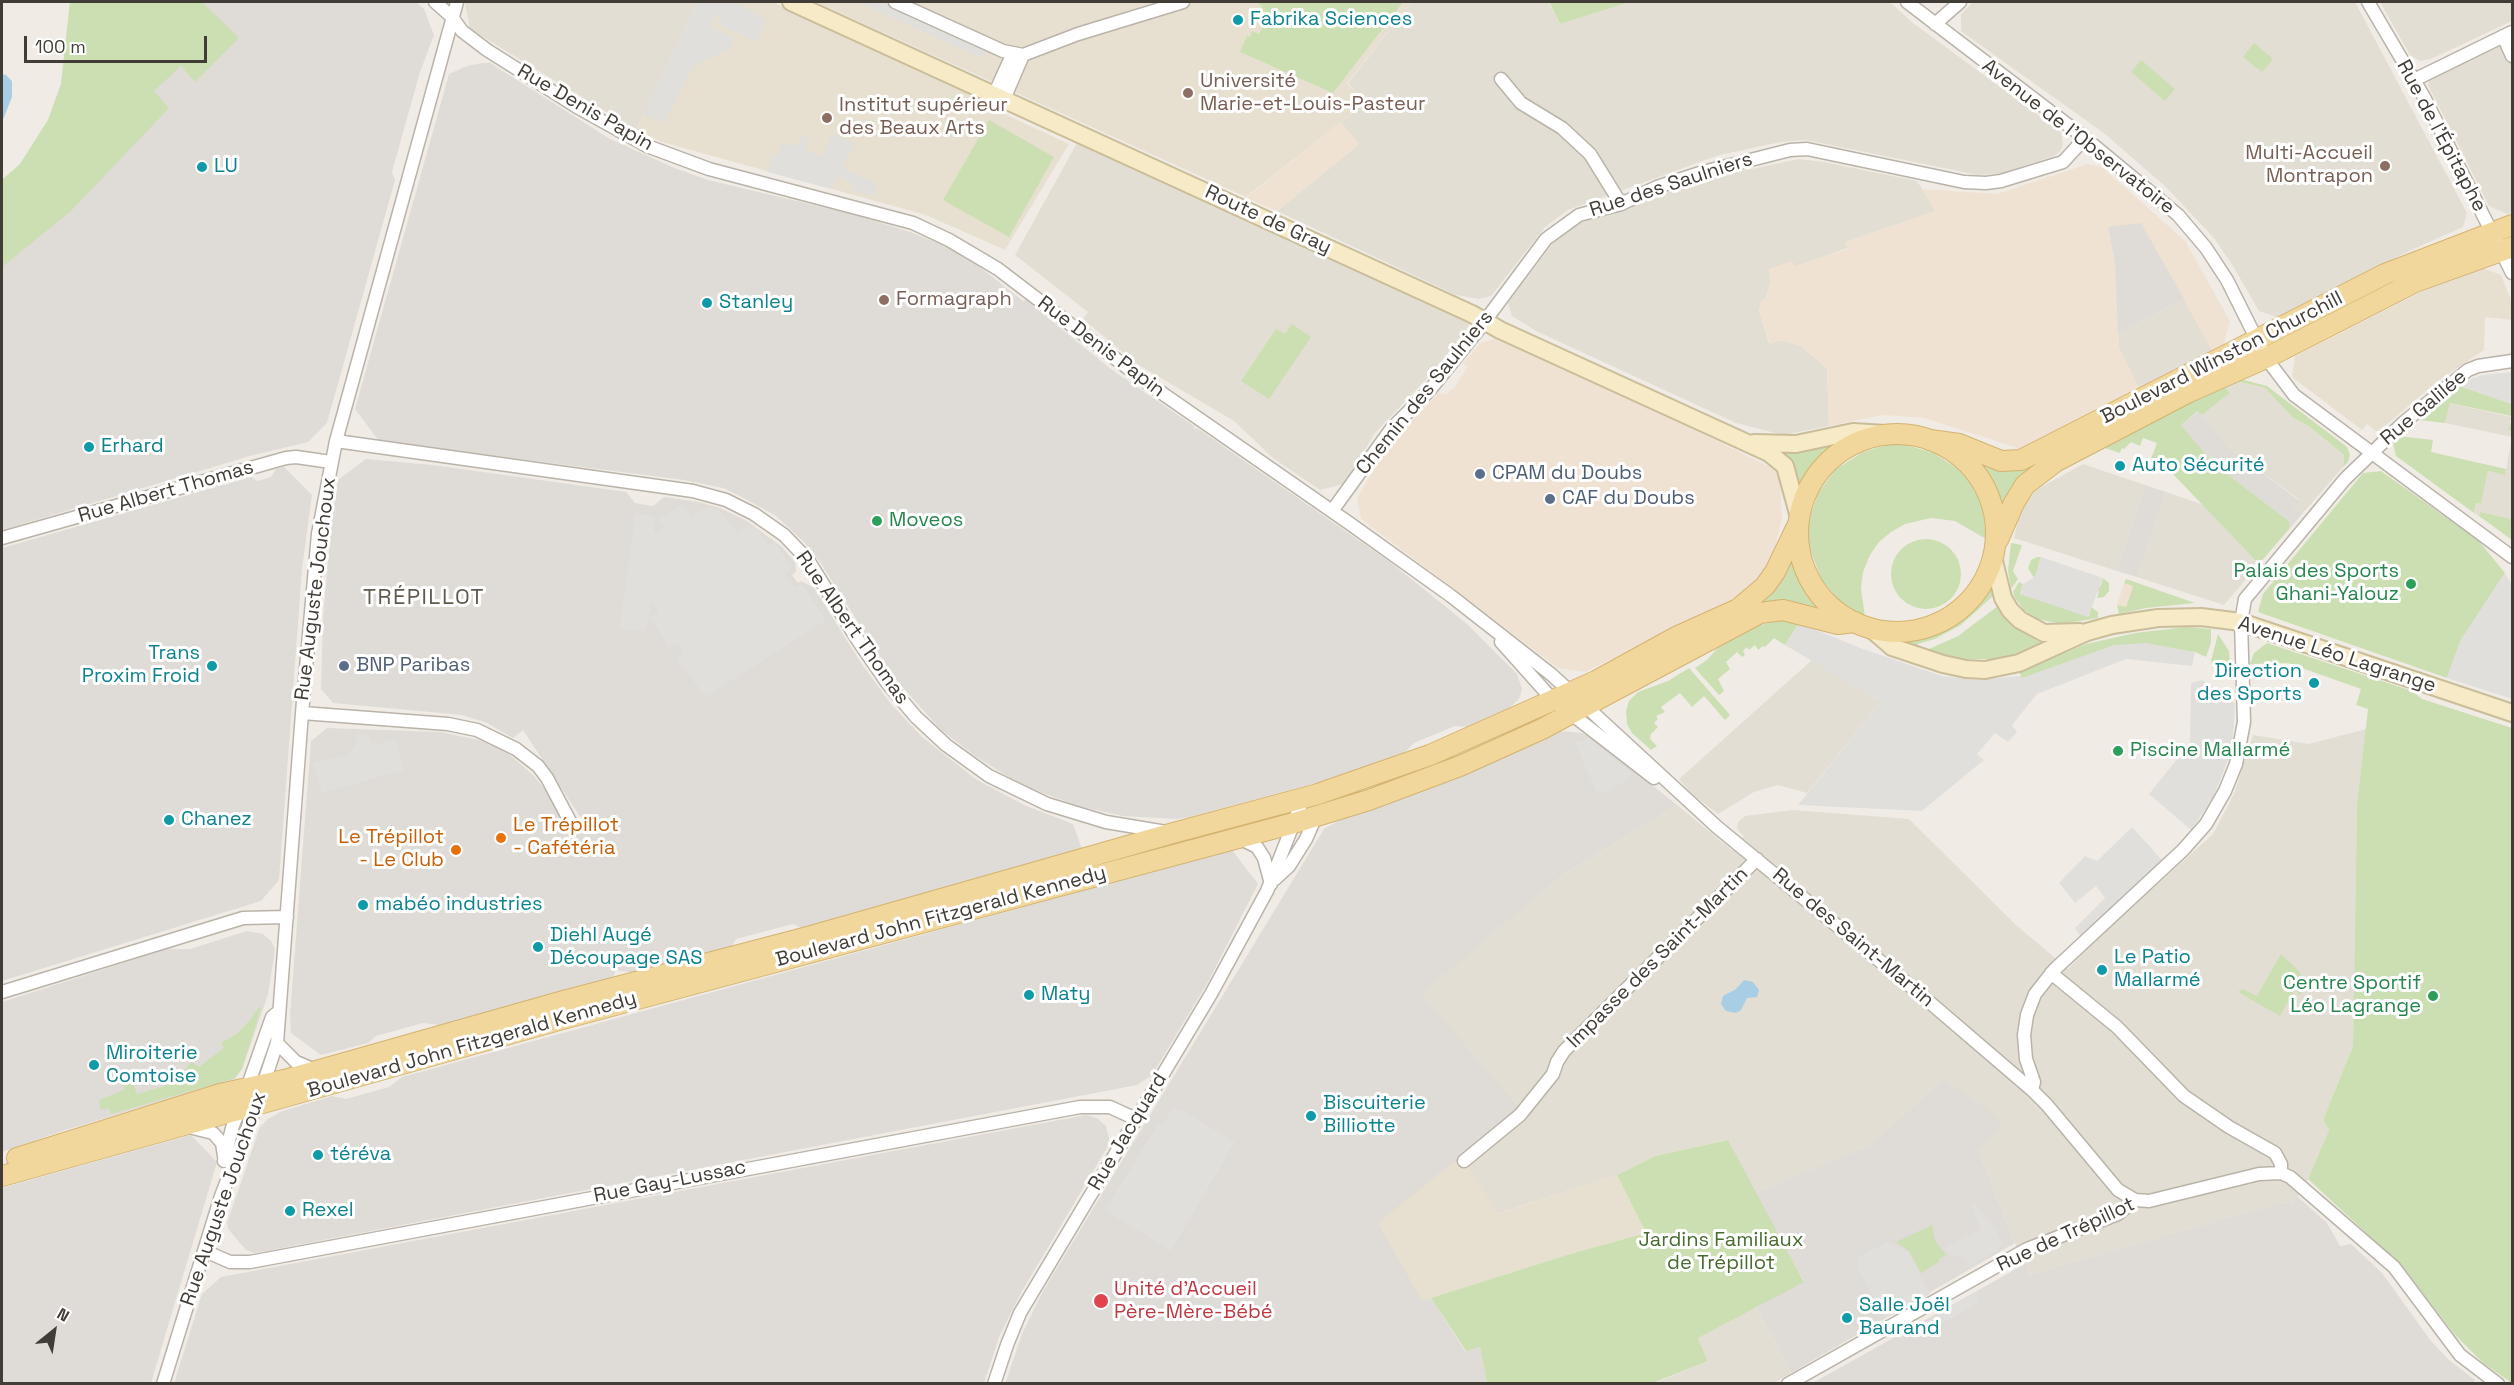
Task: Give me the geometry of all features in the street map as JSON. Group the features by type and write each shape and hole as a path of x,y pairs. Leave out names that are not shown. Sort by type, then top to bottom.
{"main road":[{"name":"Route de Gray","path":"791,2 1001,93 1769,453 1785,466 1798,520"},
{"name":"Boulevard Winston Churchill","path":"1930,440 1959,444 2001,461 2021,460 2385,274 2491,231 2512,225"},
{"name":"Boulevard Winston Churchill","path":"1994,553 2014,502 2025,485 2055,462 2189,392 2266,358 2415,282 2506,249"},
{"name":"Route de Gray","path":"1743,442 1796,444 1853,432 1886,434"},
{"path":"1886,434 1909,434 1930,440 1962,458 1985,488 1993,511 1994,553 1976,592 1946,618 1909,631 1883,630 1862,625 1828,604 1808,577 1798,546 1798,520 1809,486 1828,460 1855,442 1886,434"},
{"name":"Boulevard John Fitzgerald Kennedy","path":"2,1163 59,1143 256,1086 563,1001 820,934 1173,833 1303,799 1430,755 1599,679 1678,636 1738,609 1765,586 1775,572 1798,520"},
{"name":"Avenue Léo Lagrange","path":"1994,553 2003,598 2020,620 2044,633 2086,632"},
{"name":"Boulevard John Fitzgerald Kennedy","path":"2,1176 177,1125 248,1108 789,957 1239,838 1369,800 1460,766 1578,710 1760,613 1783,610 1838,624 1862,625"},
{"name":"Avenue Léo Lagrange","path":"1862,625 1892,647 1943,664 1966,669 1985,669 2019,663 2086,632 2112,625 2158,618 2200,617 2241,622 2512,713"}],"street":[{"name":"Rue Denis Papin","path":"435,2 452,17 462,32 487,50 586,112 647,146 709,169 913,223 949,240 998,269 1146,382 1332,511 1485,623 1561,695"},
{"name":"Rue Auguste Jouchoux","path":"163,1383 248,1108 277,1043 318,534 336,441 457,2"},
{"path":"895,2 1003,51 1018,54 1183,2"},
{"name":"Avenue de l'Observatoire","path":"1907,2 2085,138 2178,215 2206,248 2227,280 2266,358 2281,381 2294,395 2512,557"},
{"path":"1935,24 1960,2"},
{"name":"Rue de l'Épitaphe","path":"2368,2 2414,80 2491,231 2506,249 2512,273"},
{"path":"2414,80 2508,34 2512,56"},
{"path":"1001,93 1018,54"},
{"path":"1501,80 1521,103 1563,129 1590,154 1621,204"},
{"name":"Rue des Saulniers","path":"1496,305 1556,229 1579,215 1621,204 1657,187 1703,172 1772,153 1807,149 1964,182 2001,181 2063,162 2085,138"},
{"name":"Chemin des Saulniers","path":"1332,511 1392,428 1429,391 1496,305"},
{"name":"Rue Galilée","path":"2051,973 2183,850 2206,824 2225,791 2236,764 2244,722 2241,622 2245,599 2251,590 2345,479 2371,452 2468,370 2478,366 2512,361"},
{"name":"Rue Albert Thomas","path":"336,441 693,491 726,500 754,514 784,535 808,560 859,642 916,717 946,745 989,776 1047,804 1107,822 1173,833"},
{"name":"Rue Albert Thomas","path":"2,538 286,458 331,462"},
{"name":"Rue Denis Papin","path":"1485,623 1561,695"},
{"name":"Rue des Saint-Martin","path":"1561,695 1655,779 1673,788"},
{"name":"Rue des Saint-Martin","path":"1561,695 2032,1090 2053,1111 2110,1183 2135,1200"},
{"path":"302,712 448,724 477,730 516,749 538,766 547,778 572,825"},
{"path":"1303,799 1316,816"},
{"name":"Rue Jacquard","path":"994,1383 1020,1313 1211,994 1271,884 1303,799"},
{"name":"Rue Jacquard","path":"1271,884 1288,866 1306,839 1316,816"},
{"path":"1239,838 1257,847 1264,858 1271,884"},
{"name":"Impasse des Saint-Martin","path":"1464,1161 1520,1115 1553,1074 1564,1051 1757,859"},
{"path":"2,992 243,918 287,917"},
{"path":"2032,1090 2034,1082 2026,1059 2024,1035 2026,1015 2035,994 2051,973 2116,1027 2184,1096 2229,1127 2275,1153 2281,1164 2280,1173 2306,1188 2394,1267 2460,1355 2498,1383"},
{"name":"Rue Auguste Jouchoux","path":"224,1161 248,1108 256,1086 272,1017 278,1013"},
{"path":"277,1043 296,1062 317,1070"},
{"name":"Rue Gay-Lussac","path":"205,1251 230,1262 250,1262 1080,1107 1110,1107 1136,1119"},
{"path":"177,1125 196,1127 213,1133 222,1143 224,1161 221,1196"},
{"name":"Rue de Trépillot","path":"1788,1383 2028,1249 2118,1214 2135,1200 2169,1197 2259,1174 2280,1173"}],"shaded area":[{"path":"70,2 416,2 424,9 434,35 420,72 392,172 395,180 327,423 308,442 250,456 2,530 2,180 20,164 48,120 61,84"},
{"path":"465,2 698,2 636,130 470,29"},
{"name":"Institut supérieur des Beaux Arts","path":"698,2 773,2 989,102 987,106 1069,144 1005,250 926,215 662,142 636,130"},
{"path":"698,2 736,2 766,20 756,42 718,24 721,16 717,14 711,27 735,38 730,49 694,65 664,123 643,114"},
{"name":"Université Marie-et-Louis-Pasteur","path":"816,2 1412,2 1347,83 1365,103 1246,197"},
{"path":"857,2 882,2 986,49 982,58"},
{"path":"1412,2 1548,2 1560,24 1630,2 1890,2 1913,23 2061,132 2063,145 2054,156 2002,173 1978,175 1806,140 1781,142 1719,155 1568,210 1545,227 1491,296 1479,299 1456,295 1277,211 1358,145 1341,122 1365,103 1348,83"},
{"path":"1973,2 2355,2 2467,213 2463,227 2407,252 2279,318 2259,311 2214,238 2166,187 2105,134 1961,31 1961,14"},
{"path":"2380,2 2512,2 2512,21 2431,59 2420,61 2410,55"},
{"path":"2512,36 2512,212 2507,214 2489,206 2428,85 2430,78"},
{"path":"490,63 610,139 677,169 708,180 856,215 910,232 953,249 1023,301 1026,300 1112,370 1194,426 1194,429 1197,428 1390,562 1466,623 1517,674 1522,689 1519,699 1508,709 1468,727 1455,726 1414,743 1405,752 1331,779 1189,817 1177,819 1123,816 1082,807 1034,790 1007,776 975,756 940,729 891,674 820,562 805,543 776,516 740,496 723,488 684,480 379,441 355,409 449,74 467,66"},
{"path":"1341,122 1359,144 1277,211 1246,198"},
{"path":"832,134 855,143 842,168 878,184 874,196 852,190 853,183 838,176 831,189 768,172 773,154 777,155 783,142 797,147 802,135 810,138 805,150 822,157"},
{"path":"1077,143 1468,322 1469,327 1433,372 1375,433 1344,484 1320,490 1273,458 1234,421 1137,364 1083,319 1088,312 1015,255"},
{"path":"1799,159 1917,181 1936,211 1846,242 1847,248 1795,267 1769,269 1771,279 1766,298 1759,310 1769,343 1781,340 1801,346 1827,368 1829,426 1783,435 1736,423 1536,331 1512,316 1508,303 1557,238 1580,223 1657,198 1685,183"},
{"path":"2088,164 2102,167 2185,241 2230,321 2223,347 2213,352 2176,286 2108,227 2115,264 2119,348 2140,390 2024,450 1924,418 1883,415 1829,426 1827,368 1801,346 1781,340 1770,344 1759,310 1761,300 1766,298 1771,279 1769,269 1792,261 1795,266 1847,249 1845,242 1935,211 1922,189 1997,194"},
{"path":"2141,223 2184,299 2118,334 2115,264 2108,227"},
{"path":"2480,267 2501,275 2512,303 2512,320 2485,317 2484,350 2438,381 2379,431 2375,431 2367,424 2362,430 2292,377 2295,356 2429,288"},
{"path":"2184,299 2213,352 2140,390 2119,348 2118,334"},
{"path":"1497,338 1772,468 1777,473 1780,483 1782,518 1775,547 1766,567 1753,583 1732,601 1585,672 1558,668 1361,519 1357,498 1379,461 1401,432 1439,393 1446,394 1455,387 1468,366 1463,364 1480,343"},
{"path":"2512,372 2512,404 2460,386 2482,375"},
{"path":"2241,382 2265,388 2292,417 2310,427 2344,455 2343,467 2303,513 2294,509 2300,500 2231,450 2202,415 2230,393 2223,385"},
{"path":"2449,403 2511,417 2509,430 2512,431 2512,437 2445,423"},
{"path":"2199,411 2231,450 2300,501 2294,509 2303,513 2290,528 2289,521 2214,464 2181,425"},
{"path":"2512,438 2512,519 2480,512 2479,516 2474,513 2476,503 2481,504 2488,471 2505,474"},
{"path":"366,459 433,465 626,492 635,503 653,506 664,497 699,502 720,508 747,521 782,547 795,562 796,572 792,575 798,583 801,581 814,588 861,663 891,704 922,737 977,780 1024,805 1073,824 1082,849 803,929 793,924 736,939 730,949 650,971 644,969 637,973 615,970 613,980 473,1018 440,1025 423,1023 376,1036 368,1043 321,1055 291,1033 290,1015 311,741 327,728 440,732 479,740 496,746 510,755 534,776 553,800 567,827 581,818 523,730 513,738 487,723 462,715 333,703 321,689 323,617 332,518 338,480"},
{"path":"2083,464 2145,485 2117,571 2014,538 2020,512 2036,490"},
{"path":"284,467 312,495 302,569 279,880 261,901 2,981 2,548 251,477 257,481 271,477 276,469"},
{"path":"2145,485 2166,492 2137,577 2117,571"},
{"path":"2166,492 2204,505 2259,564 2224,605 2137,577"},
{"path":"682,504 691,516 708,507 719,510 737,532 749,526 758,530 768,546 775,542 792,568 785,574 795,588 802,584 826,620 706,697 676,659 684,653 678,643 669,648 650,617 659,612 652,603 646,631 620,629 635,513 655,517 654,533 664,527 658,520"},
{"path":"2041,557 2103,578 2088,617 2020,594 2023,584 2035,577"},
{"path":"2505,573 2512,585 2512,699 2447,678 2461,640"},
{"path":"2124,583 2133,586 2126,608 2117,605"},
{"path":"1799,623 1863,649 1942,676 1976,680 2021,676 2022,678 2115,645 2146,643 2195,652 2192,666 2126,659 2037,694 2012,725 2017,732 2008,742 1995,733 1977,754 1984,760 1922,811 1798,805 1881,702 1785,645"},
{"path":"1812,660 1881,702 1807,793 1778,785 1754,792 1718,814 1692,794 1679,779"},
{"path":"2202,680 2235,703 2232,750 2213,798 2191,830 2149,794 2190,743 2191,683"},
{"path":"2366,729 2357,803 2353,1046 2323,1120 2329,1130 2308,1179 2293,1204 2283,1202 2028,1275 1978,1150 1943,1079 1871,1144 1755,1193 1727,1140 1655,1156 1617,1175 1497,1214 1461,1156 1420,994 1564,874 1677,805 1732,850 1744,836 1737,829 1738,822 1745,816 1793,810 1909,819 2016,925 2068,969 2097,939 2213,834 2234,794 2253,735 2309,744"},
{"path":"1561,731 1582,733 1597,741 1677,805 1564,874 1421,994 1520,1110 1461,1156 1422,1301 1431,1298 1465,1351 1480,1347 1487,1383 1005,1384 1022,1334 1043,1291 1324,829 1342,819 1463,776"},
{"path":"357,734 368,735 373,746 395,738 404,770 322,793 313,763 348,755 355,745"},
{"path":"1589,738 1632,773 1625,781 1607,792 1597,793 1575,743"},
{"path":"2132,827 2162,860 2081,937 2075,928 2105,898 2096,886 2075,903 2059,883 2085,856 2097,861"},
{"path":"1232,850 1258,884 1208,982 1152,1075 1137,1085 255,1253 246,1250 228,1229 227,1223 260,1127 280,1112 332,1096 346,1099 389,1087 402,1077"},
{"path":"247,931 263,934 271,941 275,949 268,995 243,1066 235,1079 62,1131 2,1152 2,1002 167,949 190,949"},
{"path":"1943,1079 1990,1111 2003,1127 1978,1150 2015,1243 1791,1373 1756,1306 1804,1281 1755,1193 1871,1144"},
{"path":"1173,1107 1235,1142 1171,1251 1105,1210 1158,1124 1162,1126"},
{"path":"1086,1115 1097,1118 1106,1126 1108,1146 1022,1291 999,1337 984,1383 174,1383 202,1294 221,1277"},
{"path":"191,1135 217,1162 151,1383 2,1383 2,1188"},
{"path":"1461,1156 1498,1214 1617,1175 1646,1233 1570,1254 1422,1301 1378,1223"},
{"path":"2297,1196 2327,1223 2340,1246 2351,1244 2382,1273 2431,1341 2449,1360 2475,1380 2473,1384 1811,1384 2025,1264 2028,1275 2283,1202 2293,1204"},
{"path":"1975,1204 1995,1227 2002,1244 1998,1250 1969,1266 1964,1259 1949,1254 1945,1247 1979,1230 1980,1227 1971,1206"},
{"path":"1887,1242 1908,1251 1930,1294 1885,1318 1857,1267 1859,1256"},
{"path":"1976,1293 1980,1302 1915,1339 1911,1330"},
{"path":"1756,1306 1791,1373 1774,1383 1653,1384 1708,1361 1698,1338"}],"green space":[{"path":"70,2 202,2 239,38 195,82 181,66 154,91 169,108 71,211 2,267 2,180 20,164 48,120 61,84"},
{"path":"1260,2 1403,2 1333,93 1240,52 1247,36 1250,37 1252,31 1259,34 1269,16 1260,11 1262,6 1259,5"},
{"path":"1549,2 1630,2 1560,24"},
{"path":"2254,43 2273,59 2262,72 2243,57"},
{"path":"2141,60 2175,89 2165,101 2131,72"},
{"path":"989,120 1054,157 1009,237 943,200"},
{"path":"1292,324 1311,337 1269,399 1241,381 1276,329 1285,334"},
{"path":"2240,379 2267,386 2347,447 2350,455 2348,462 2343,467 2344,455 2310,427 2292,417 2265,388 2241,382 2229,383"},
{"path":"2223,385 2230,393 2202,415 2198,411 2181,425 2214,464 2289,521 2290,528 2259,564 2171,472 2149,464 2157,443 2143,438 2140,446 2131,442 2124,449 2122,448 2120,453 2102,447"},
{"path":"2460,386 2512,404 2512,420 2511,416 2450,403 2445,423 2419,420"},
{"path":"2398,436 2433,440 2431,452 2506,469 2505,475 2488,471 2481,504 2476,503 2474,513 2396,456 2393,444"},
{"path":"1839,442 1815,466 1800,489 1784,451"},
{"path":"1887,445 1906,445 1934,453 1958,469 1970,483 1983,510 1986,539 1955,521 1931,518 1905,524 1891,532 1879,542 1870,555 1863,572 1861,588 1865,617 1841,603 1821,579 1809,546 1809,520 1818,493 1836,469 1863,452"},
{"path":"2050,454 2001,513 1994,489 1971,457"},
{"name":"Palais des Sports Ghani-Yalouz","path":"2381,471 2478,540 2505,573 2461,640 2447,678 2258,612 2263,594 2363,473"},
{"path":"2480,512 2512,519 2512,540 2479,516"},
{"path":"1926,539 1939,542 1951,549 1958,561 1961,574 1958,587 1951,599 1939,606 1926,609 1913,606 1901,599 1894,587 1891,574 1894,561 1901,549 1913,542"},
{"path":"2011,543 2022,545 2013,571 2018,579 2011,589 2008,571"},
{"path":"1793,555 1806,589 1825,611 1755,608"},
{"path":"2041,557 2038,566 2101,586 2103,578 2109,583 2109,591 2104,597 2097,598 2099,591 2038,570 2034,578 2028,568 2031,560"},
{"path":"2126,579 2195,603 2146,608 2119,614 2117,605 2126,607 2133,586 2124,583"},
{"path":"1990,582 1993,596 1961,625 1935,639 1918,644 1915,652 1897,641 1935,632 1956,621 1972,608"},
{"path":"2019,582 2023,584 2020,594 2089,616 2091,607 2098,612 2098,618 2062,624 2037,619 2024,610 2015,598 2013,592"},
{"path":"1998,606 2018,629 2042,644 1996,659 1963,659 1926,655 1927,650 1958,636"},
{"path":"1782,620 1799,623 1785,645 1774,638 1758,650 1755,645 1749,650 1747,647 1742,657 1737,652 1726,662 1730,669 1718,679 1724,691 1719,695 1695,668 1707,660 1720,645 1755,626"},
{"path":"2186,627 2211,629 2211,643 2206,657 2195,652 2115,645 2021,679 2020,672 2086,644 2135,633"},
{"path":"2218,634 2229,651 2231,675 2229,679 2221,675 2211,661"},
{"name":"Centre Sportif Léo Lagrange","path":"2267,643 2412,691 2422,699 2512,728 2512,1383 2483,1363 2455,1335 2403,1267 2308,1179 2329,1130 2323,1120 2353,1046 2357,803 2368,709 2356,705 2361,689 2288,663 2250,664 2254,653"},
{"path":"1689,668 1730,715 1725,720 1704,696 1692,707 1680,693 1661,707 1665,712 1656,716 1658,719 1654,723 1658,727 1651,734 1650,739 1657,746 1651,750 1632,733 1627,724 1626,711 1629,701 1638,692 1668,681"},
{"path":"2281,954 2300,972 2303,987 2300,996 2295,989 2280,1016 2238,992 2243,989 2257,996"},
{"path":"259,1007 261,1008 242,1069 235,1078 111,1114 109,1108 101,1110 99,1100 124,1090 123,1084 132,1081 137,1094 171,1084 192,1062 199,1067 224,1048 221,1043 237,1034"},
{"name":"Jardins Familiaux de Trépillot","path":"1728,1140 1804,1282 1698,1338 1708,1361 1653,1383 1487,1383 1480,1347 1466,1351 1431,1298 1570,1254 1646,1233 1617,1175 1655,1156"},
{"path":"1932,1225 1935,1241 1946,1255 1921,1273 1909,1251 1896,1242"}],"water":[{"path":"2,74 12,81 12,97 2,122"},
{"path":"1744,980 1753,982 1759,990 1757,997 1747,998 1741,1010 1736,1013 1726,1011 1721,1004 1723,996 1736,989"}],"place":[{"name":"Fabrika Sciences","path":"1238,20"},
{"name":"Université Marie-et-Louis-Pasteur","path":"1188,93"},
{"name":"Institut supérieur des Beaux Arts","path":"827,118"},
{"name":"Multi-Accueil Montrapon","path":"2385,166"},
{"name":"LU","path":"202,167"},
{"name":"Formagraph","path":"884,300"},
{"name":"Stanley","path":"707,303"},
{"name":"Erhard","path":"89,447"},
{"name":"Auto Sécurité","path":"2120,466"},
{"name":"CPAM du Doubs","path":"1480,474"},
{"name":"CAF du Doubs","path":"1550,499"},
{"name":"Moveos","path":"877,521"},
{"name":"Palais des Sports Ghani-Yalouz","path":"2411,584"},
{"name":"Trans Proxim Froid","path":"212,666"},
{"name":"BNP Paribas","path":"344,666"},
{"name":"Direction des Sports","path":"2314,683"},
{"name":"Piscine Mallarmé","path":"2118,751"},
{"name":"Chanez","path":"169,820"},
{"name":"Le Trépillot - Cafétéria","path":"501,838"},
{"name":"Le Trépillot - Le Club","path":"456,850"},
{"name":"mabéo industries","path":"363,905"},
{"name":"Diehl Augé Découpage SAS","path":"538,947"},
{"name":"Le Patio Mallarmé","path":"2102,970"},
{"name":"Maty","path":"1029,995"},
{"name":"Centre Sportif Léo Lagrange","path":"2433,996"},
{"name":"Miroiterie Comtoise","path":"94,1065"},
{"name":"Biscuiterie Billiotte","path":"1311,1116"},
{"name":"téréva","path":"318,1155"},
{"name":"Rexel","path":"290,1211"},
{"name":"Unité d’Accueil Père-Mère-Bébé","path":"1101,1301"},
{"name":"Salle Joël Baurand","path":"1847,1318"}],"district":[{"name":"TRÉPILLOT","path":"424,598"}]}
